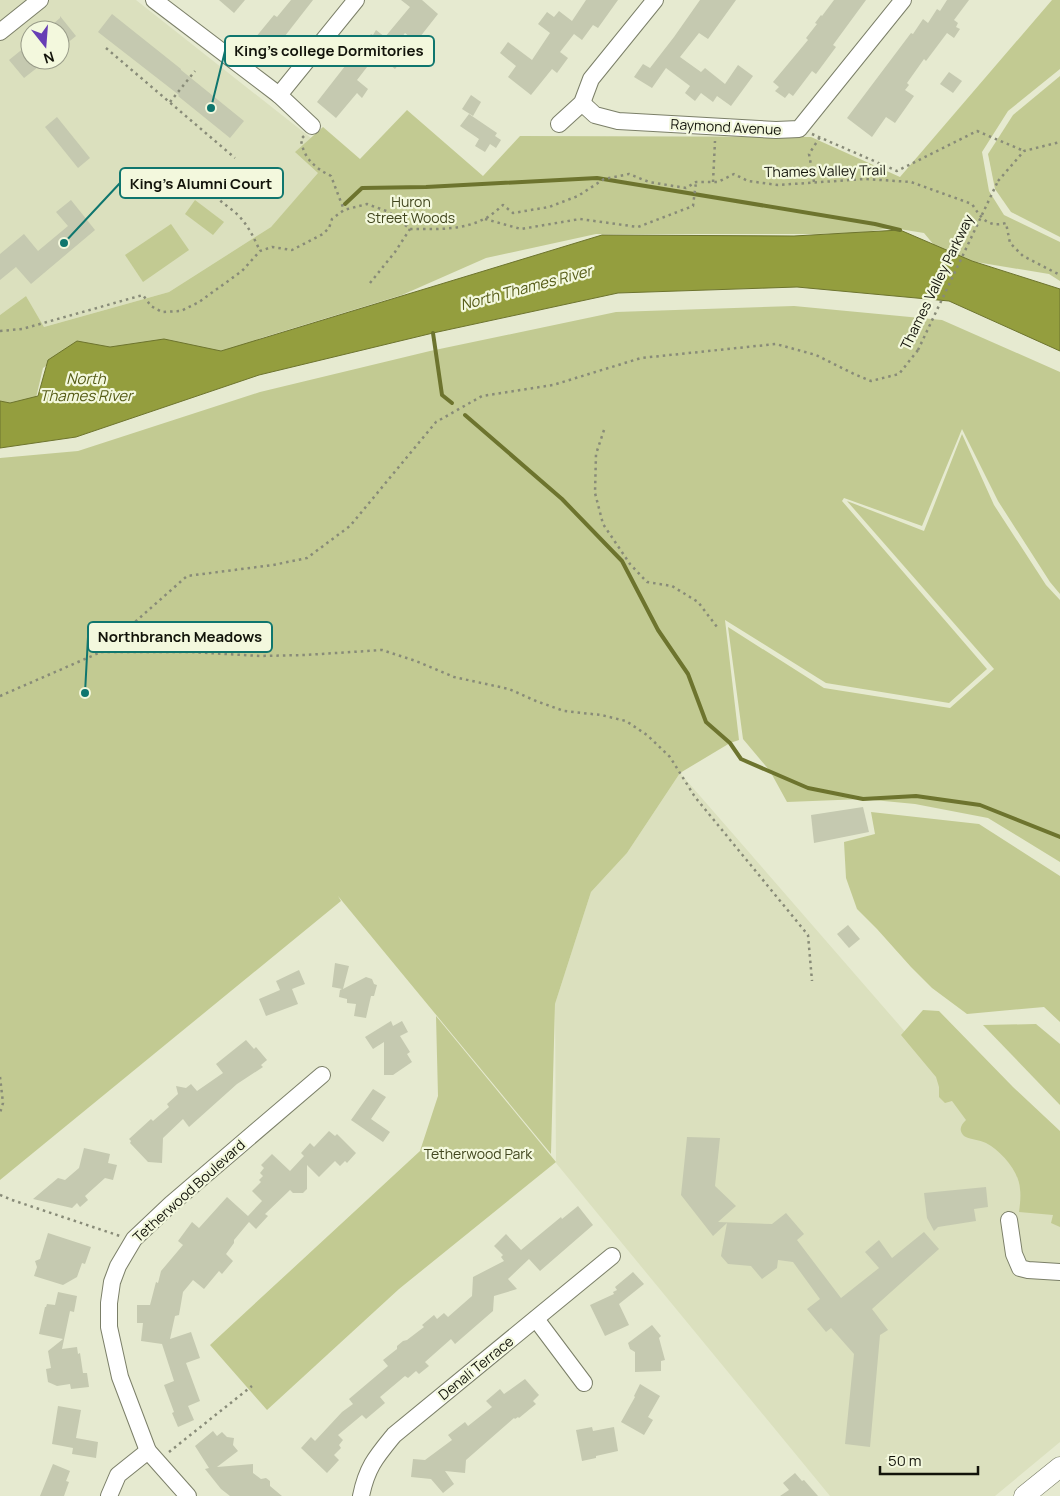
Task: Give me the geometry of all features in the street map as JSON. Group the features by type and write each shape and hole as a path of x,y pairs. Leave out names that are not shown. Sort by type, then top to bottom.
{"main road":[{"path":"1024,1496 1060,1467"}],"street":[{"path":"0,32 40,0"},
{"path":"154,0 279,95 312,126"},
{"path":"279,95 356,0"},
{"path":"559,124 582,103 591,79 655,0"},
{"name":"Raymond Avenue","path":"582,103 595,115 618,120 715,127 776,130 799,129 903,0"},
{"name":"Tetherwood Boulevard","path":"188,1496 153,1457 120,1377 109,1327 109,1303 112,1282 118,1266 134,1239 171,1204 322,1075"},
{"path":"1009,1220 1014,1254 1020,1268 1060,1272"},
{"name":"Denali Terrace","path":"361,1496 365,1478 373,1461 394,1435 612,1256"},
{"path":"536,1319 584,1383"},
{"path":"109,1496 118,1475 153,1457"}],"path":[{"path":"106,48 235,158"},
{"path":"170,102 195,71"},
{"path":"312,126 301,139 302,150 318,169 331,176 344,210"},
{"path":"713,182 715,127"},
{"path":"799,129 897,171 978,131 1024,150 1060,142"},
{"path":"814,182 809,154 820,137"},
{"name":"Thames Valley Parkway","path":"0,696 101,652 187,576 273,565 307,558 350,526 436,422 482,396 553,384 640,358 776,344 816,355 871,381 899,374 918,350 998,181 1024,150"},
{"name":"Thames Valley Trail","path":"410,230 465,226 485,219 503,205 513,213 549,207 578,196 604,179 628,174 649,182 679,188 686,188 696,182 718,182 734,174 748,181 778,185 865,179 911,182 938,190 972,204 988,223 996,226 1006,224 1010,243 1023,256 1060,275"},
{"path":"485,219 521,229 580,219 638,227 693,206 696,182"},
{"path":"213,185 211,188 214,194 238,215 249,228 260,251"},
{"path":"0,331 22,328 143,295 151,306 162,312 182,311 199,302 242,271 260,251 272,247 292,250 323,234 329,228 332,219 344,210 368,204 389,212 406,224 410,230 396,252 370,283"},
{"path":"604,430 596,454 595,493 603,524 630,564 647,582 672,586 698,602 716,628"},
{"path":"101,652 192,652 260,656 382,650 416,661 454,677 508,690 564,711 601,715 626,721 647,735 670,758 696,797 808,935 812,981"},
{"path":"0,1077 3,1103 0,1113"},
{"path":"0,1195 134,1239"},
{"path":"153,1457 252,1386"}],"shaded area":[{"path":"0,0 136,0 311,138 296,152 319,173 271,227 169,292 44,327 26,296 0,315"},
{"path":"680,773 1060,1210 1060,1442 995,1496 830,1496 556,1163 555,1004 591,892 627,853"}],"green space":[{"name":"Huron Street Woods","path":"1052,0 1060,0 1060,69 1008,111 982,152 989,191 1004,215 1060,242 1060,281 1049,274 964,260 939,251 924,233 893,228 857,233 814,234 596,234 486,258 402,295 261,338 219,358 108,354 73,347 43,368 35,402 0,407 0,315 26,296 44,327 169,292 271,227 318,173 295,152 323,127 360,159 407,110 483,176 520,136 811,137 900,177"},
{"path":"1060,76 1060,237 1011,212 995,189 988,154 1013,115"},
{"path":"195,200 224,222 213,235 185,214"},
{"path":"171,224 189,250 143,282 125,255"},
{"path":"794,306 942,320 1060,372 1060,594 1050,582 998,501 962,429 922,526 844,498 842,501 987,669 949,703 826,683 725,620 739,740 730,743 680,773 627,853 591,892 555,1004 551,1154 338,896 341,901 0,1180 0,458 78,451 260,392 430,351 616,312"},
{"path":"962,434 994,505 1046,585 1060,600 1060,862 988,818 915,804 863,799 787,802 770,771 743,739 728,627 824,688 950,708 994,669 847,501 924,531"},
{"path":"871,812 979,824 1060,876 1060,1022 1044,1007 967,1014 932,988 857,909 846,878 844,842 875,834"},
{"path":"923,1010 939,1011 1013,1087 1060,1131 1060,1227 1051,1223 1053,1215 1019,1212 1019,1182 1008,1162 992,1147 962,1134 961,1128 966,1120 952,1101 945,1103 939,1097 936,1077 901,1035"},
{"name":"Tetherwood Park","path":"436,1016 556,1162 399,1289 267,1410 210,1345 420,1151 438,1096"},
{"path":"1036,1024 1060,1044 1060,1105 983,1025"}],"water":[{"name":"North Thames River","path":"900,230 972,261 1060,289 1060,351 949,301 797,287 618,293 433,333 259,375 76,437 0,448 0,401 10,403 38,396 48,360 77,341 110,347 164,339 221,351 602,235 794,236"}],"building":[{"path":"219,0 245,0 234,13"},
{"path":"291,0 313,0 267,59 250,44 274,15 277,17"},
{"path":"401,0 422,0 438,14 416,42 405,33 392,51 403,59 395,69 383,59 381,63 374,58 357,80 368,89 362,98 357,93 336,118 317,102 349,61 351,62 371,34 373,35 376,30 385,37 410,7"},
{"path":"586,0 618,0 598,28 593,25 582,40 574,34 560,52 568,58 557,73 552,69 531,95 508,77 516,66 500,53 508,42 532,60 550,33 538,24 547,12 554,17 559,11 572,21"},
{"path":"700,0 736,0 708,39 699,33 680,57 701,72 705,68 725,84 738,65 753,76 731,106 717,96 713,102 701,93 695,101 685,93 690,86 666,68 652,88 634,77 643,64 650,68"},
{"path":"834,0 866,0 833,45 836,47 816,74 812,71 793,96 789,93 785,98 775,91 779,87 773,82 808,40 806,38 817,24 815,23"},
{"path":"947,0 969,0 954,20 958,23 956,27 960,29 954,38 947,33 926,61 924,59 907,83 909,85 905,90 914,96 895,123 886,117 872,137 847,118 911,33 913,34 923,19 928,23 937,9 940,11"},
{"path":"112,14 244,121 230,138 179,95 98,32"},
{"path":"70,28 76,36 70,41"},
{"path":"20,51 20,70 34,70 24,78 9,60"},
{"path":"949,72 962,81 953,93 940,84"},
{"path":"471,95 481,102 473,116 462,109"},
{"path":"469,114 497,133 495,136 501,140 496,148 490,144 485,152 475,146 479,139 460,126"},
{"path":"57,117 90,158 78,168 45,127"},
{"path":"71,200 95,230 31,284 16,267 0,280 0,254 24,234 38,251 68,226 56,212"},
{"path":"863,807 869,832 814,843 811,815"},
{"path":"848,925 860,939 849,948 837,934"},
{"path":"335,963 349,966 343,989 366,977 372,979 374,984 377,985 374,996 371,996 366,1018 354,1016 356,1004 347,1003 347,999 339,997 340,990 342,989 332,987"},
{"path":"299,970 305,984 292,989 298,1004 266,1016 259,999 280,990 276,981"},
{"path":"391,1021 393,1026 402,1021 408,1032 400,1036 410,1052 407,1054 412,1062 393,1075 384,1075 384,1042 373,1049 365,1037"},
{"path":"246,1040 254,1049 256,1047 267,1060 261,1065 263,1067 237,1084 189,1127 183,1119 163,1138 162,1163 148,1162 130,1143 129,1139 151,1119 153,1121 169,1107 167,1104 178,1094 176,1086 186,1088 191,1084 197,1091 223,1073 216,1064"},
{"path":"373,1089 386,1097 371,1119 390,1132 383,1142 351,1120"},
{"path":"329,1131 335,1136 337,1134 356,1153 347,1163 345,1161 340,1166 335,1161 319,1177 307,1165 307,1189 303,1193 293,1193 290,1190 265,1214 268,1216 256,1229 249,1222 234,1240 226,1254 233,1261 222,1274 219,1271 204,1289 193,1280 183,1292 179,1315 175,1316 170,1339 191,1332 200,1358 186,1363 200,1401 188,1406 194,1420 178,1427 164,1385 174,1381 162,1344 141,1341 143,1323 137,1323 137,1305 150,1305 161,1271 183,1245 178,1241 192,1222 199,1228 227,1197 248,1216 262,1201 252,1191 261,1182 259,1180 263,1176 260,1173 264,1168 261,1165 272,1154 290,1171 304,1156 301,1153 310,1143 314,1147"},
{"path":"687,1137 720,1138 715,1186 736,1206 718,1222 772,1224 786,1213 804,1234 797,1240 841,1298 879,1268 865,1252 879,1240 892,1258 924,1232 939,1249 872,1309 888,1330 880,1335 870,1447 845,1444 854,1354 831,1328 826,1332 807,1309 820,1299 793,1262 778,1260 777,1268 762,1279 751,1266 728,1264 721,1256 727,1223 713,1236 681,1195"},
{"path":"84,1148 110,1154 108,1163 117,1165 113,1180 105,1178 85,1196 88,1200 80,1207 77,1203 72,1208 33,1199 58,1178 65,1180 79,1168"},
{"path":"986,1187 988,1207 974,1209 976,1221 938,1227 934,1231 927,1218 924,1193"},
{"path":"578,1206 593,1225 540,1271 529,1259 508,1279 517,1289 494,1296 493,1311 455,1344 451,1339 425,1362 429,1366 419,1374 416,1371 408,1378 405,1376 380,1397 385,1403 366,1419 362,1415 338,1435 343,1440 339,1445 341,1448 334,1455 339,1460 327,1473 301,1448 311,1437 315,1441 342,1412 353,1404 349,1399 388,1366 383,1360 397,1349 397,1346 424,1327 422,1325 434,1315 437,1319 444,1313 448,1317 472,1296 473,1277 504,1261 501,1257 503,1255 494,1246 506,1234 521,1250 561,1217 562,1219"},
{"path":"48,1233 91,1247 85,1264 82,1263 77,1277 63,1285 34,1276 37,1267 35,1261 40,1259"},
{"path":"633,1272 644,1284 619,1304 629,1325 605,1336 590,1305 614,1294 613,1292 617,1290 615,1287"},
{"path":"58,1292 77,1296 74,1312 70,1311 62,1349 77,1347 78,1354 80,1353 83,1373 87,1373 89,1387 71,1389 70,1384 57,1386 48,1382 46,1369 51,1368 48,1351 63,1339 39,1334 45,1307 47,1304 55,1305"},
{"path":"652,1325 661,1336 659,1338 665,1360 661,1361 661,1371 635,1372 635,1352 630,1349 628,1343"},
{"path":"525,1379 539,1395 533,1401 536,1404 519,1418 514,1418 466,1460 465,1473 445,1471 454,1484 443,1493 431,1479 411,1477 413,1459 425,1460 452,1440 448,1435 465,1422 468,1426 492,1407 486,1401 500,1389 504,1394"},
{"path":"640,1384 660,1396 648,1417 653,1420 644,1435 621,1422"},
{"path":"58,1406 81,1410 76,1438 98,1442 96,1458 72,1454 73,1448 52,1444"},
{"path":"592,1427 593,1431 614,1427 618,1451 582,1461 576,1430"},
{"path":"213,1431 217,1436 222,1432 227,1437 234,1438 233,1445 238,1451 217,1467 253,1464 253,1473 261,1479 266,1478 270,1481 270,1486 282,1496 230,1496 221,1489 205,1469 209,1468 195,1446"},
{"path":"53,1464 70,1471 66,1481 69,1482 64,1496 40,1496"},
{"path":"795,1473 818,1496 780,1496 789,1490 783,1483"}],"waterway":[{"path":"345,204 362,188 426,187 597,178 875,224 900,230"},
{"path":"433,333 442,395 452,403"},
{"path":"465,415 562,499 622,561 658,630 688,674 706,722 730,743 741,759 808,788 863,799 916,796 980,805 1060,837"}],"place":[{"name":"King's college Dormitories","path":"211,108"},
{"name":"King’s Alumni Court","path":"64,243"},
{"name":"Northbranch Meadows","path":"85,693"}]}
